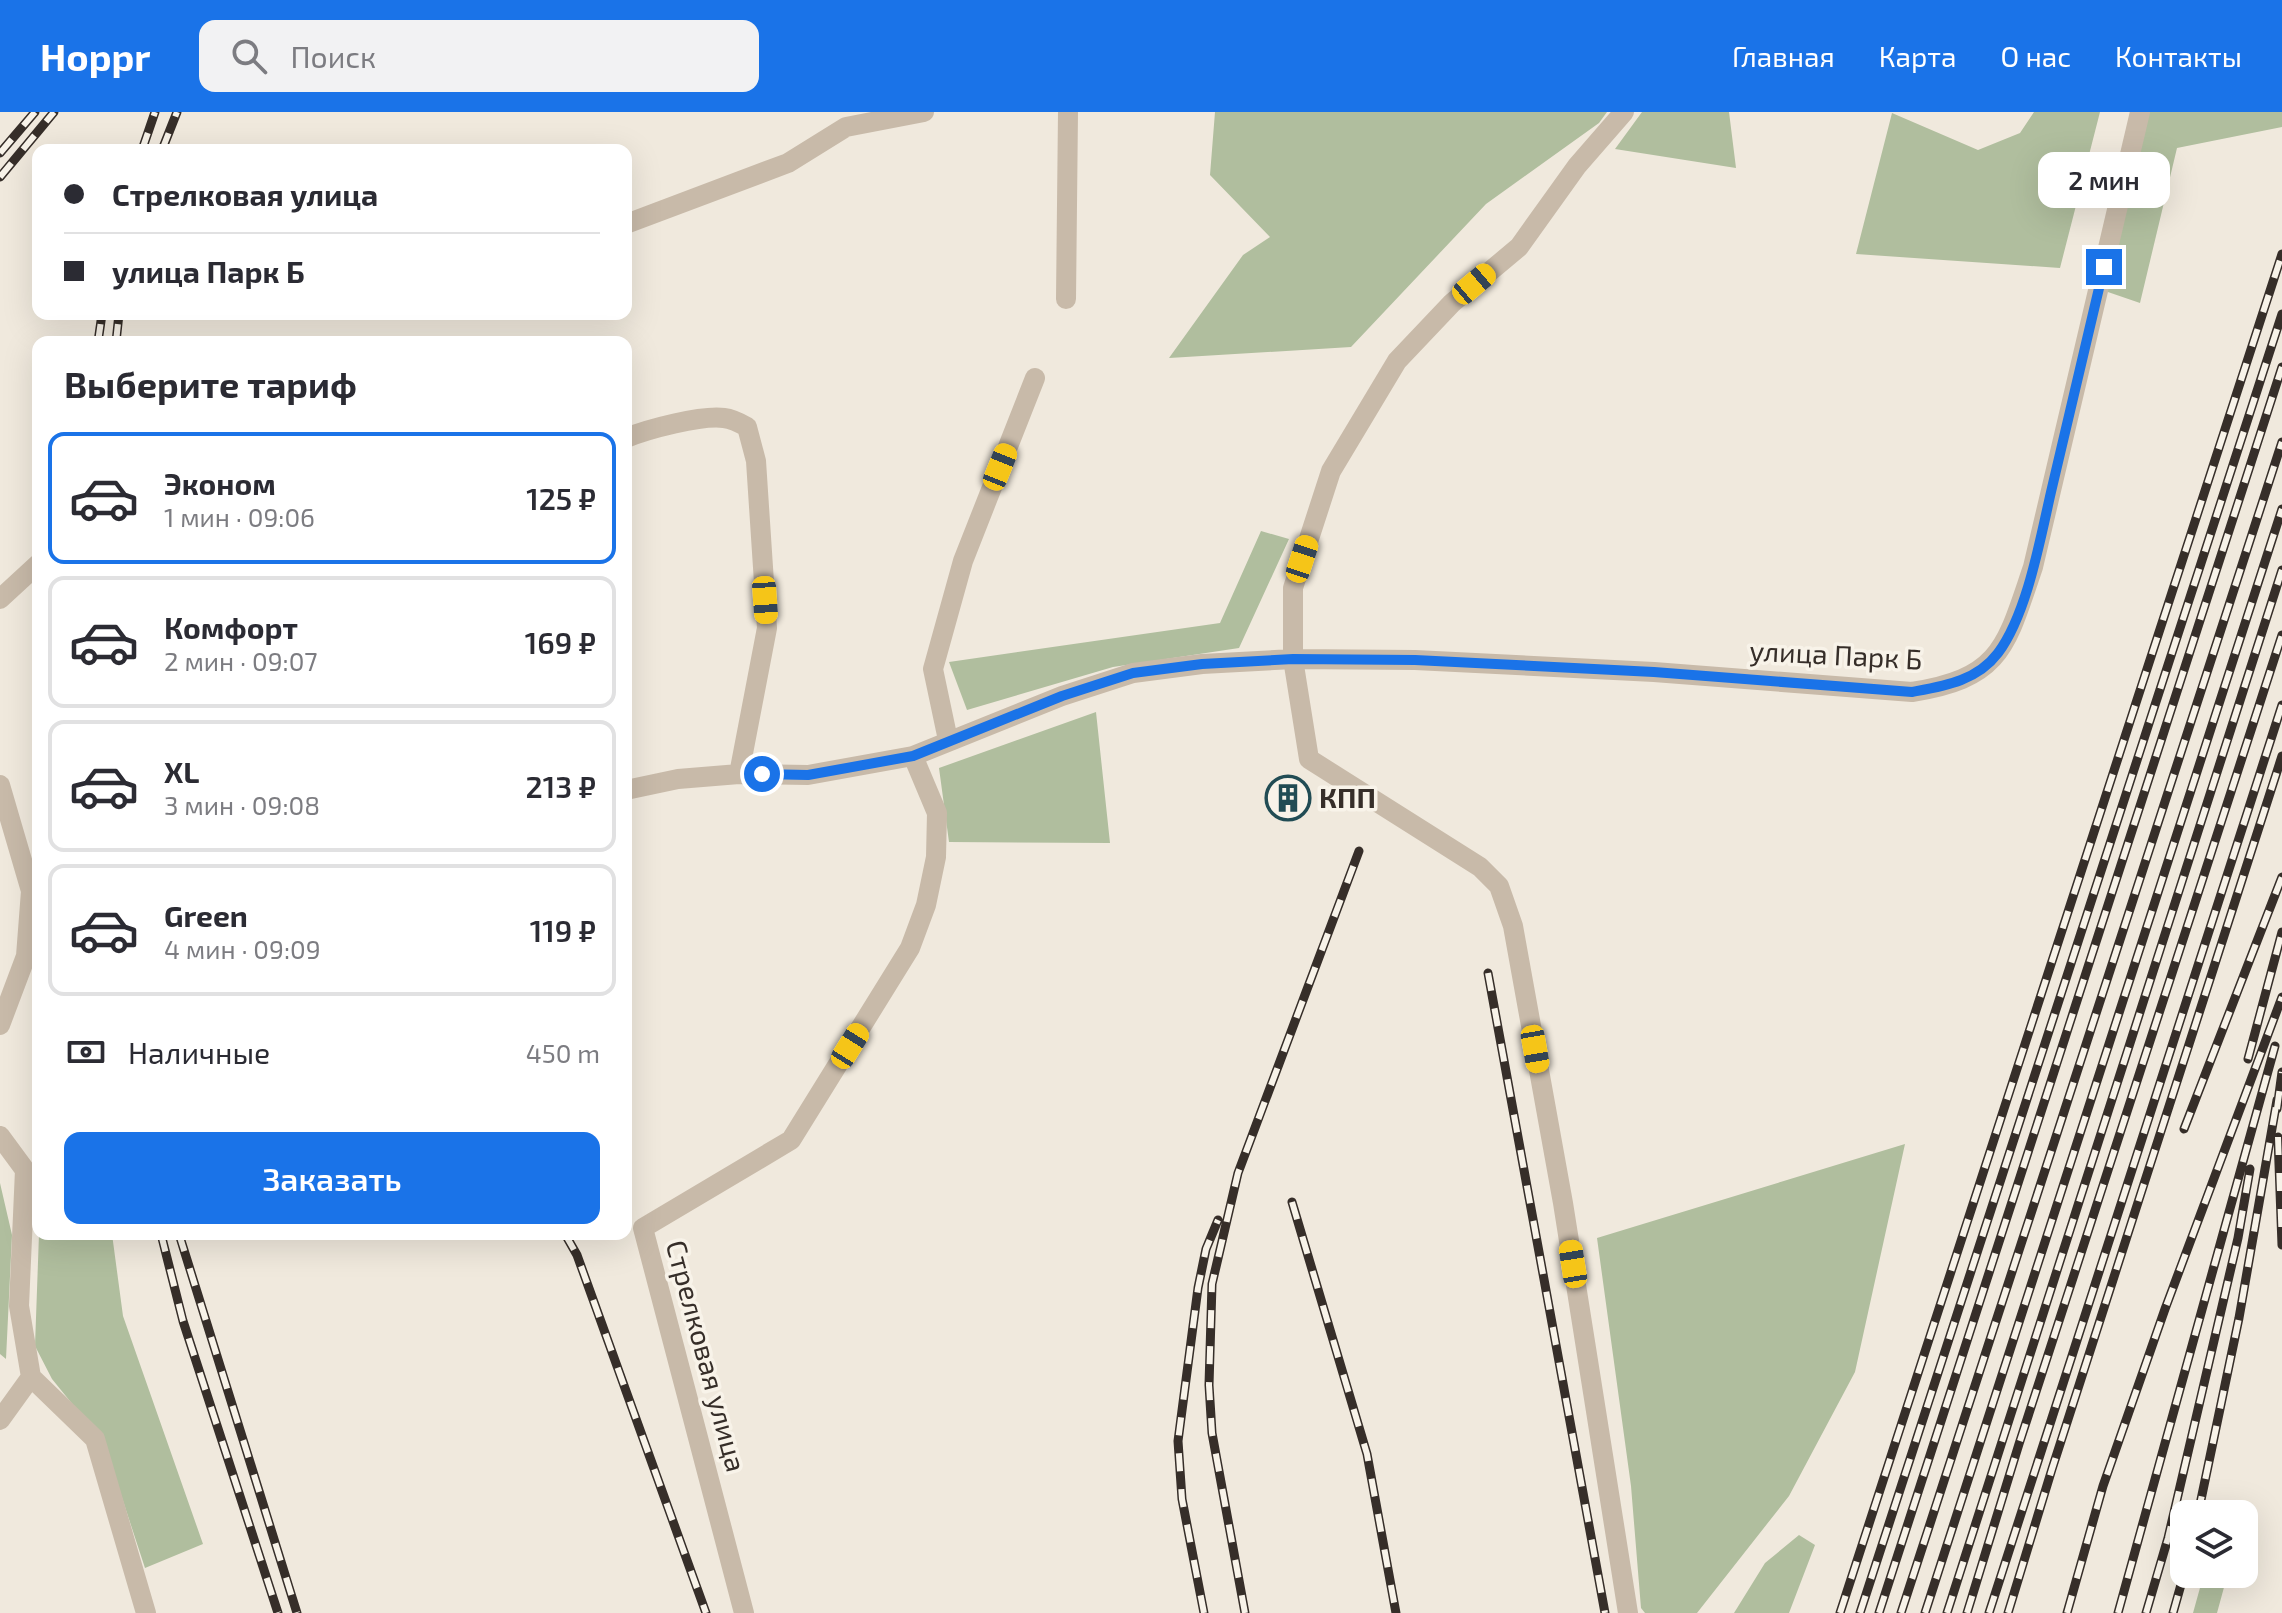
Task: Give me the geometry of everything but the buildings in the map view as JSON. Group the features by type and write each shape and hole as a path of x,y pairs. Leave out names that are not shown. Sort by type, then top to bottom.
{"street":[{"path":"632,222 788,163 846,119 924,112"},
{"path":"1066,299 1068,112"},
{"path":"1624,112 1577,166 1519,247 1452,303 1397,361 1331,471 1293,588 1293,659 1309,759 1480,867 1499,886 1513,926 1563,1203 1628,1613"},
{"name":"улица Парк Б","path":"1293,659 1415,660 1654,672 1912,692 1946,686 1979,672 1998,653 2013,626 2033,567 2140,112"},
{"path":"948,740 933,669 963,561 1035,378"},
{"path":"632,436 647,430 721,418 735,420 747,427 756,461 767,628 739,774"},
{"path":"0,599 32,570"},
{"path":"632,789 678,779 739,774 808,775 913,756 1062,696 1133,673 1202,664 1293,659"},
{"name":"Стрелковая улица","path":"744,1613 643,1228 791,1140 910,948 926,905 936,857 937,813 913,756"},
{"path":"0,785 31,891 26,956 0,1025"},
{"path":"0,1136 25,1170 19,1306 31,1377 95,1439 146,1613"},
{"path":"0,1420 31,1377"}],"green space":[{"path":"1215,112 1607,112 1599,123 1486,204 1351,347 1169,358 1243,255 1270,237 1210,175"},
{"path":"1642,112 1729,112 1736,168 1615,149"},
{"path":"2034,112 2100,112 2060,268 1856,254 1892,113 1978,150 2020,133"},
{"path":"2146,112 2282,112 2282,127 2177,148 2140,303 2105,291"},
{"path":"1261,531 1289,539 1239,648 1113,667 967,710 949,662 1220,623"},
{"path":"1096,712 1110,843 949,842 939,768"},
{"path":"1905,1144 1855,1372 1789,1496 1697,1613 1645,1613 1641,1608 1631,1486 1597,1238"},
{"path":"0,1183 12,1235 6,1359 0,1354"},
{"path":"39,1240 113,1240 123,1316 203,1544 145,1568 104,1443 52,1379 35,1346"},
{"path":"1799,1535 1815,1545 1789,1613 1734,1613 1765,1563"},
{"path":"2200,1588 2224,1588 2217,1613 2193,1613"}],"railway":[{"path":"0,153 35,112"},
{"path":"0,177 54,112"},
{"path":"144,144 155,112"},
{"path":"164,144 177,112"},
{"path":"1840,1613 2282,254"},
{"path":"1860,1613 2282,314"},
{"path":"99,336 101,320"},
{"path":"117,336 118,320"},
{"path":"1879,1613 2282,367"},
{"path":"1901,1613 2282,442"},
{"path":"1925,1613 2282,509"},
{"path":"1947,1613 2282,570"},
{"path":"1967,1613 2282,635"},
{"path":"1989,1613 2282,705"},
{"path":"2008,1613 2282,756"},
{"path":"1245,1613 1212,1433 1209,1385 1212,1284 1238,1173 1359,851"},
{"path":"2184,1129 2282,877"},
{"path":"2248,1059 2282,932"},
{"path":"1488,973 1605,1613"},
{"path":"2067,1613 2103,1486 2165,1309 2282,997"},
{"path":"2118,1613 2275,1046"},
{"path":"2277,1109 2282,1072"},
{"path":"2201,1500 2239,1318 2277,1100"},
{"path":"2278,1137 2282,1245"},
{"path":"2146,1613 2168,1538 2238,1238 2250,1169"},
{"path":"1292,1202 1367,1454 1396,1613"},
{"path":"1204,1613 1182,1499 1178,1441 1198,1288 1206,1249 1218,1220"},
{"path":"163,1240 183,1321 278,1613"},
{"path":"181,1240 297,1613"},
{"path":"568,1240 577,1255 706,1613"},
{"path":"2173,1613 2180,1588"}],"place":[{"name":"КПП","path":"1288,798"}],"route":[{"path":"762,774 808,775 913,756 1062,696 1133,673 1202,664 1293,659 1415,660 1654,672 1912,692 1946,686 1979,672 1998,653 2013,626 2033,567 2104,267"}]}
